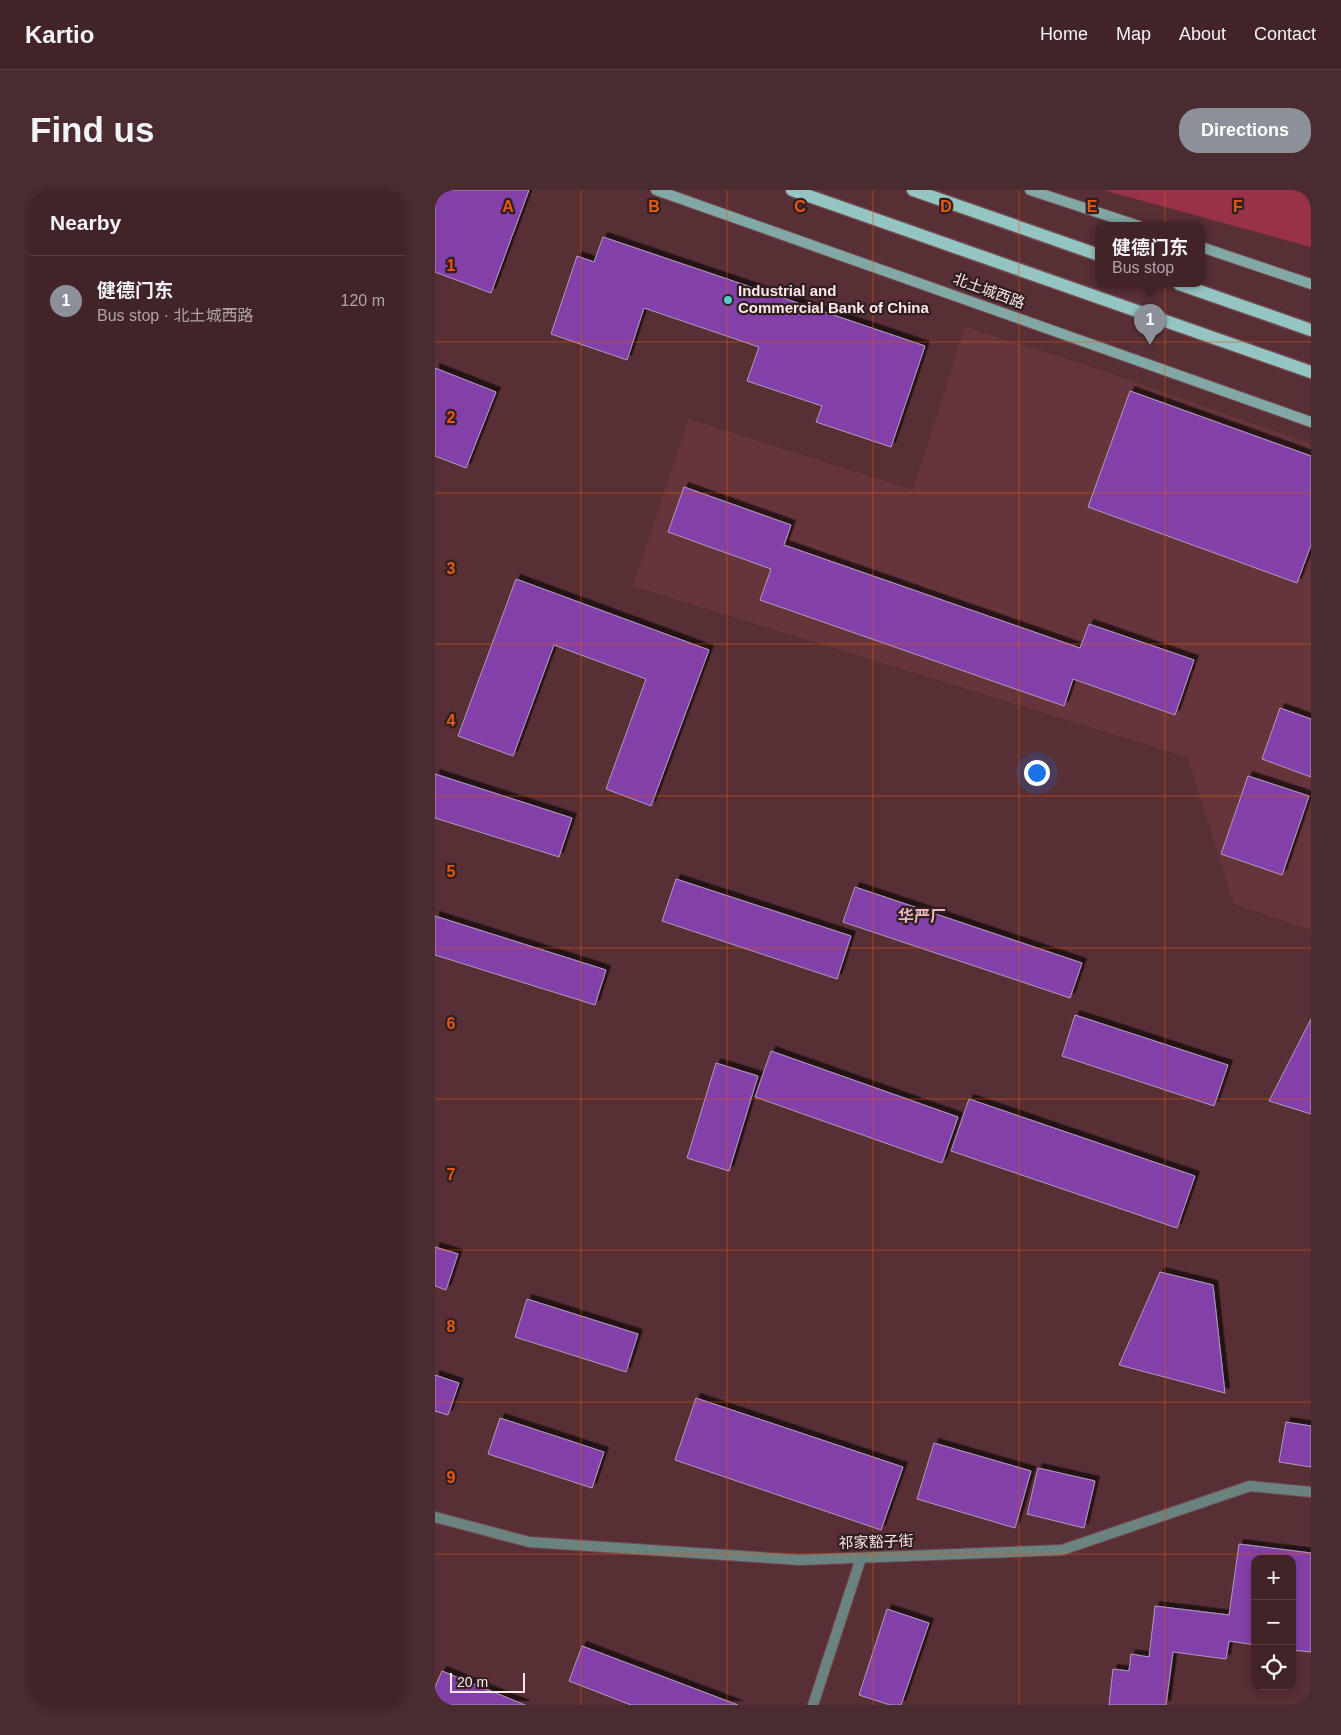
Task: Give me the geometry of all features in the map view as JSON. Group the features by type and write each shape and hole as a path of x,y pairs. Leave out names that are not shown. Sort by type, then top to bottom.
{"main road":[{"name":"北土城西路","path":"792,190 1311,372"},
{"path":"913,190 1095,254"},
{"path":"1188,287 1311,330"}],"street":[{"name":"北土城西路","path":"656,190 1311,422"},
{"path":"1030,190 1127,222"},
{"path":"1205,248 1311,284"},
{"name":"祁家豁子街","path":"435,1517 529,1542 800,1560 1061,1550 1250,1486 1311,1492"},
{"path":"813,1705 861,1558"}],"shaded area":[{"path":"1103,190 1311,190 1311,247"},
{"path":"965,327 1086,365 1311,444 1311,930 1234,904 1187,757 633,586 689,419 913,490"}],"building":[{"path":"435,190 529,190 491,293 435,272"},
{"path":"603,237 925,346 891,447 816,422 822,406 747,381 759,347 644,308 627,360 551,334 577,256 594,262"},
{"path":"435,368 496,392 466,468 435,456"},
{"path":"1130,391 1311,456 1311,545 1297,583 1088,507"},
{"path":"684,487 791,525 784,545 1080,648 1089,624 1194,660 1175,715 1073,679 1064,706 760,600 771,569 668,532"},
{"path":"516,579 709,650 651,806 606,789 646,679 554,645 513,756 458,736"},
{"path":"1280,708 1311,719 1311,777 1262,759"},
{"path":"435,774 572,818 559,857 435,818"},
{"path":"1248,776 1309,796 1282,875 1221,854"},
{"path":"676,879 851,936 837,979 662,921"},
{"path":"855,887 1082,963 1070,998 843,922"},
{"path":"435,916 606,970 595,1005 435,955"},
{"path":"1075,1015 1228,1065 1214,1106 1062,1056"},
{"path":"1311,1019 1311,1114 1269,1101"},
{"path":"771,1051 958,1117 942,1163 755,1097"},
{"path":"716,1063 758,1076 729,1171 687,1158"},
{"path":"969,1099 1195,1176 1177,1228 951,1151"},
{"path":"435,1247 458,1254 446,1290 435,1286"},
{"path":"1160,1272 1213,1285 1225,1393 1119,1365"},
{"path":"527,1299 638,1334 626,1372 515,1337"},
{"path":"435,1375 459,1383 448,1415 435,1411"},
{"path":"696,1398 903,1467 881,1530 675,1460"},
{"path":"500,1418 604,1452 592,1488 488,1454"},
{"path":"1286,1422 1311,1426 1311,1467 1279,1462"},
{"path":"934,1443 1031,1471 1015,1528 917,1499"},
{"path":"1038,1468 1095,1481 1084,1528 1027,1514"},
{"path":"1239,1544 1311,1553 1311,1652 1296,1650 1296,1555 1251,1555 1251,1644 1229,1641 1226,1659 1173,1652 1166,1705 1109,1705 1113,1669 1129,1671 1131,1654 1149,1657 1155,1606 1229,1615"},
{"path":"887,1609 929,1623 901,1705 890,1705 859,1695"},
{"path":"582,1646 738,1705 631,1705 569,1681"},
{"path":"442,1671 525,1705 435,1705 435,1687"}],"place":[{"name":"Industrial and Commercial Bank of China","path":"728,300"},
{"name":"健德门东","path":"1150,345"}],"district":[{"name":"华严厂","path":"922,916"}]}
